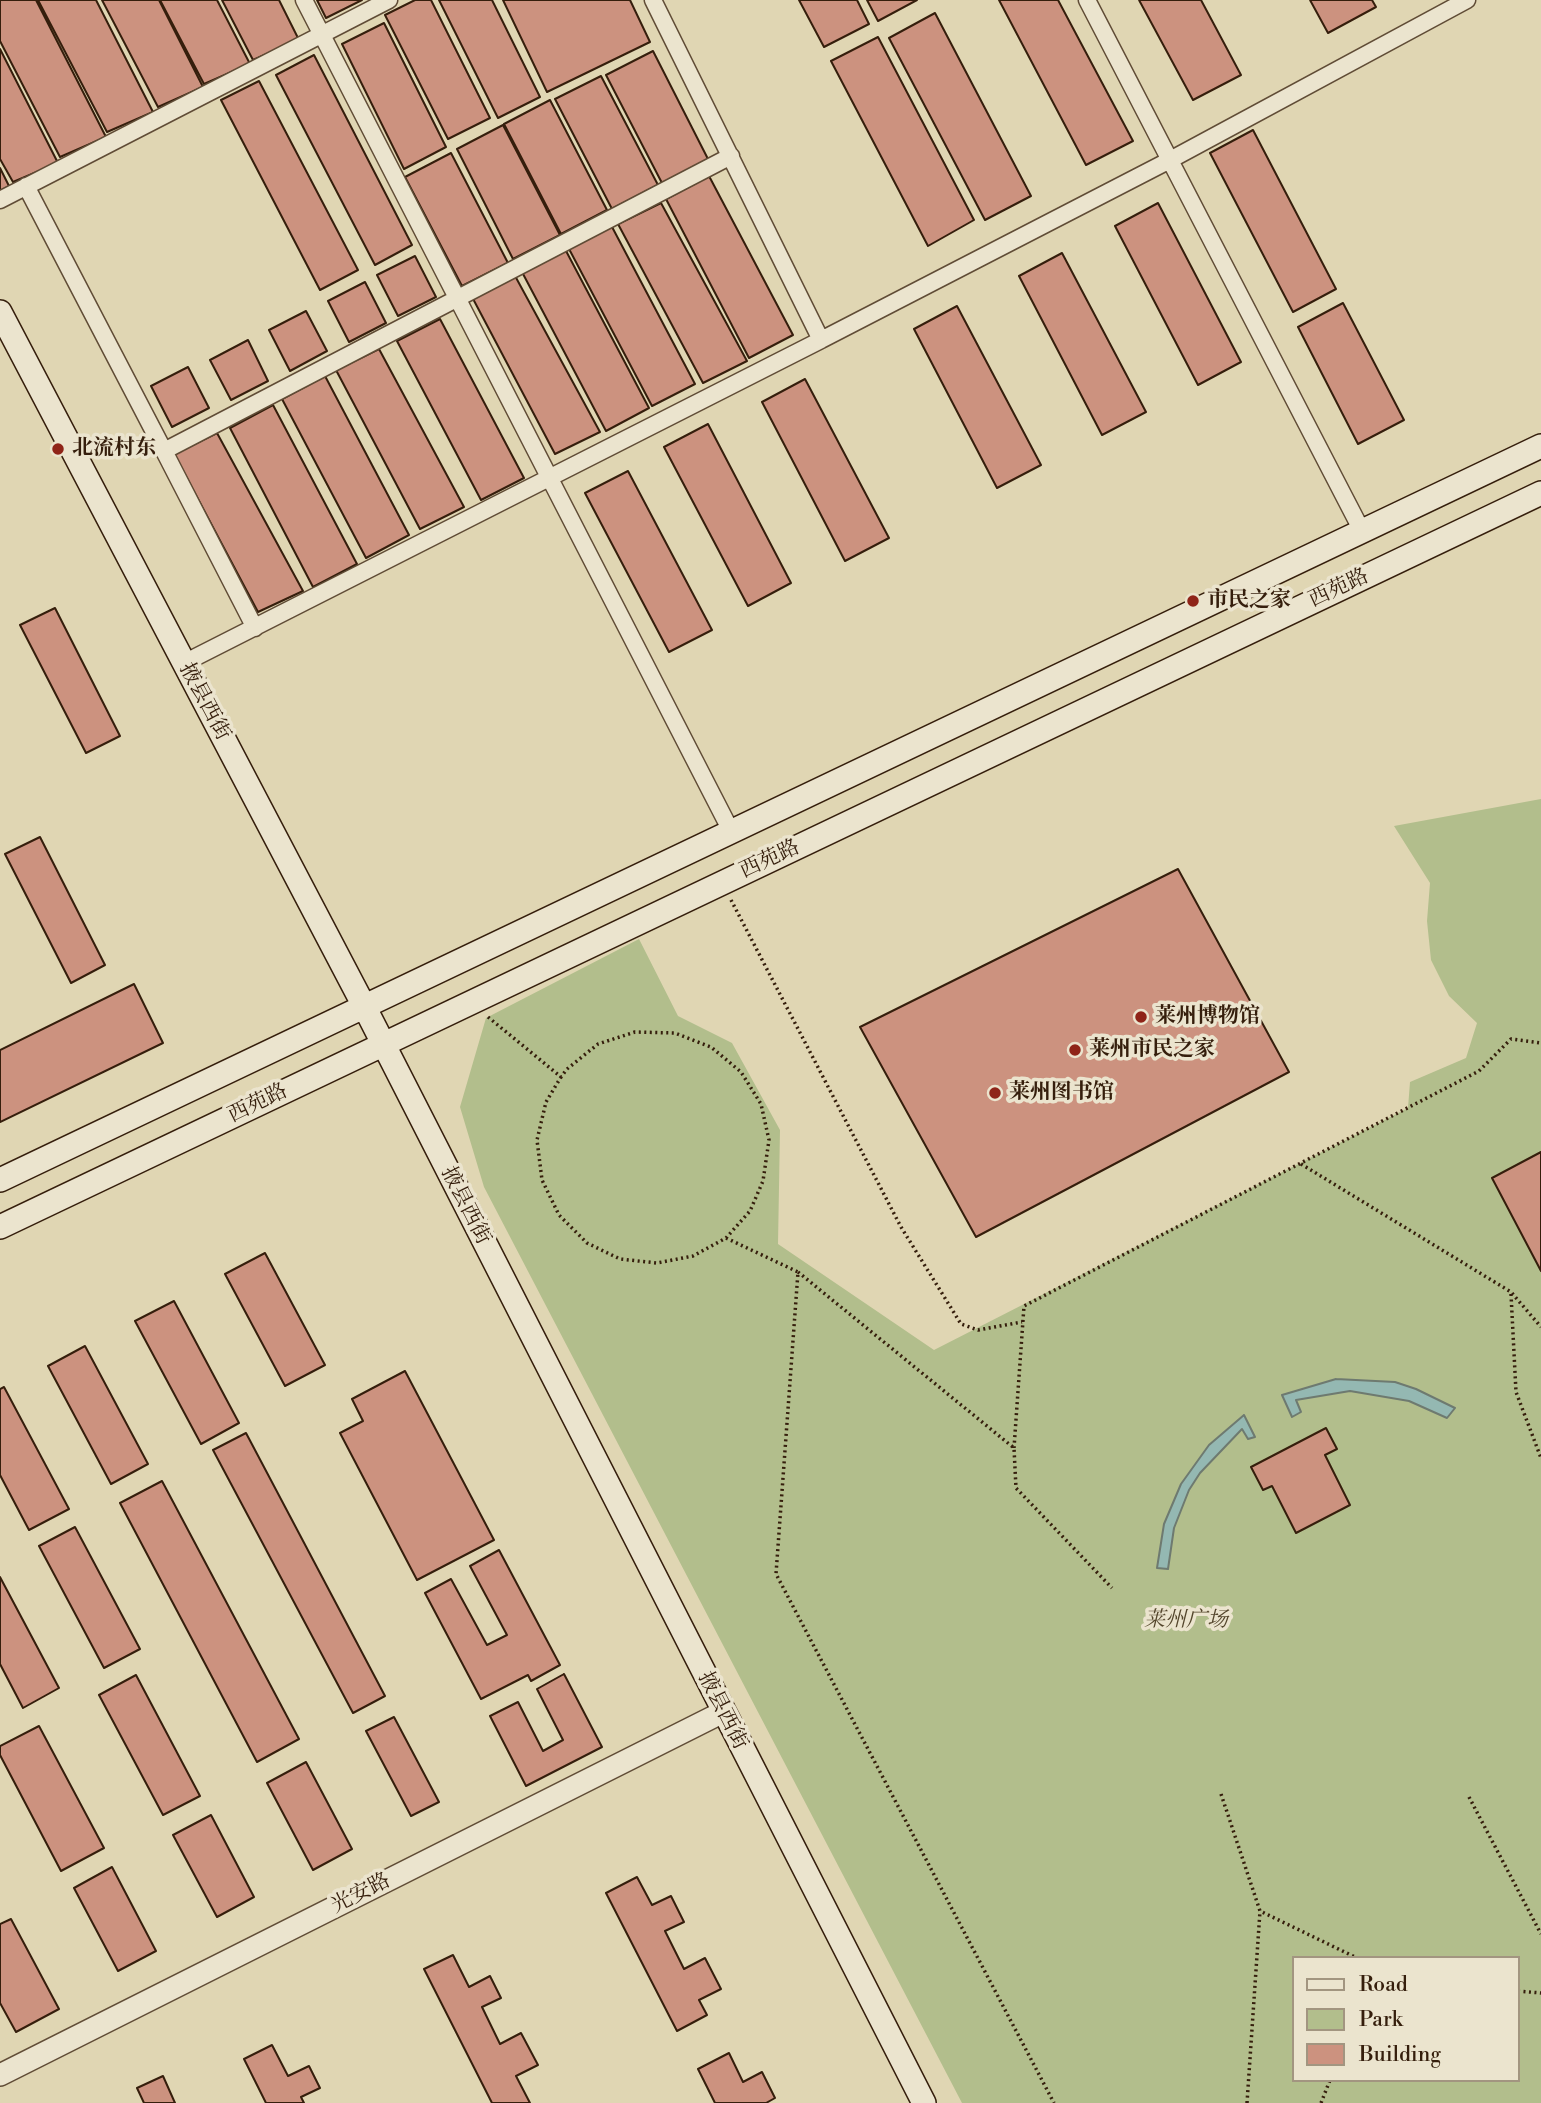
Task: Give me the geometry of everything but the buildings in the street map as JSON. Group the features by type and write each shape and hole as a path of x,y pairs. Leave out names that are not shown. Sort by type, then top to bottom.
{"main road":[{"name":"掖县西街","path":"0,312 364,1006 924,2103"},
{"name":"西苑路","path":"0,1180 1541,446"},
{"name":"西苑路","path":"0,1227 1541,493"}],"street":[{"path":"303,0 731,831"},
{"path":"0,200 389,0"},
{"path":"653,0 821,340"},
{"path":"1087,0 1362,531"},
{"path":"184,663 1170,160 1467,0"},
{"path":"164,451 731,156"},
{"path":"26,186 255,628"},
{"name":"光安路","path":"0,2075 723,1713"}],"path":[{"path":"722,883 901,1227 961,1324 978,1330 1023,1322"},
{"path":"470,1002 562,1077"},
{"path":"635,1032 674,1033 711,1047 741,1072 761,1104 769,1140 763,1181 750,1211 726,1238 693,1256 657,1263 620,1259 587,1243 559,1215 542,1180 537,1140 546,1102 562,1077 567,1069 598,1044 635,1032"},
{"path":"1112,1588 1016,1488 1014,1448 1024,1306 1479,1071 1511,1039 1541,1043"},
{"path":"1300,1164 1511,1292 1541,1327"},
{"path":"726,1238 798,1272 1014,1448"},
{"path":"798,1272 776,1574 1054,2103"},
{"path":"1511,1292 1516,1392 1541,1458"},
{"path":"1221,1794 1260,1911 1247,2103"},
{"path":"1469,1797 1541,1934"},
{"path":"1260,1911 1353,1956"},
{"path":"1520,1990 1541,1993"},
{"path":"1321,2103 1330,2082"}],"green space":[{"name":"莱州广场","path":"1541,799 1541,2103 962,2103 484,1187 460,1107 486,1018 639,939 678,1016 732,1043 780,1130 778,1244 934,1350 1408,1108 1410,1082 1466,1058 1477,1023 1449,996 1431,960 1427,921 1430,883 1394,826"}],"water":[{"path":"1336,1379 1395,1382 1455,1408 1447,1418 1409,1401 1350,1391 1296,1400 1301,1412 1292,1417 1282,1395"},
{"path":"1244,1415 1255,1437 1248,1439 1242,1429 1200,1473 1189,1490 1174,1528 1168,1569 1157,1568 1164,1524 1181,1484 1209,1445"}],"place":[{"name":"北流村东","path":"58,449"},
{"name":"市民之家","path":"1193,601"},
{"name":"莱州博物馆","path":"1141,1017"},
{"name":"莱州市民之家","path":"1075,1050"},
{"name":"莱州图书馆","path":"995,1093"}]}
